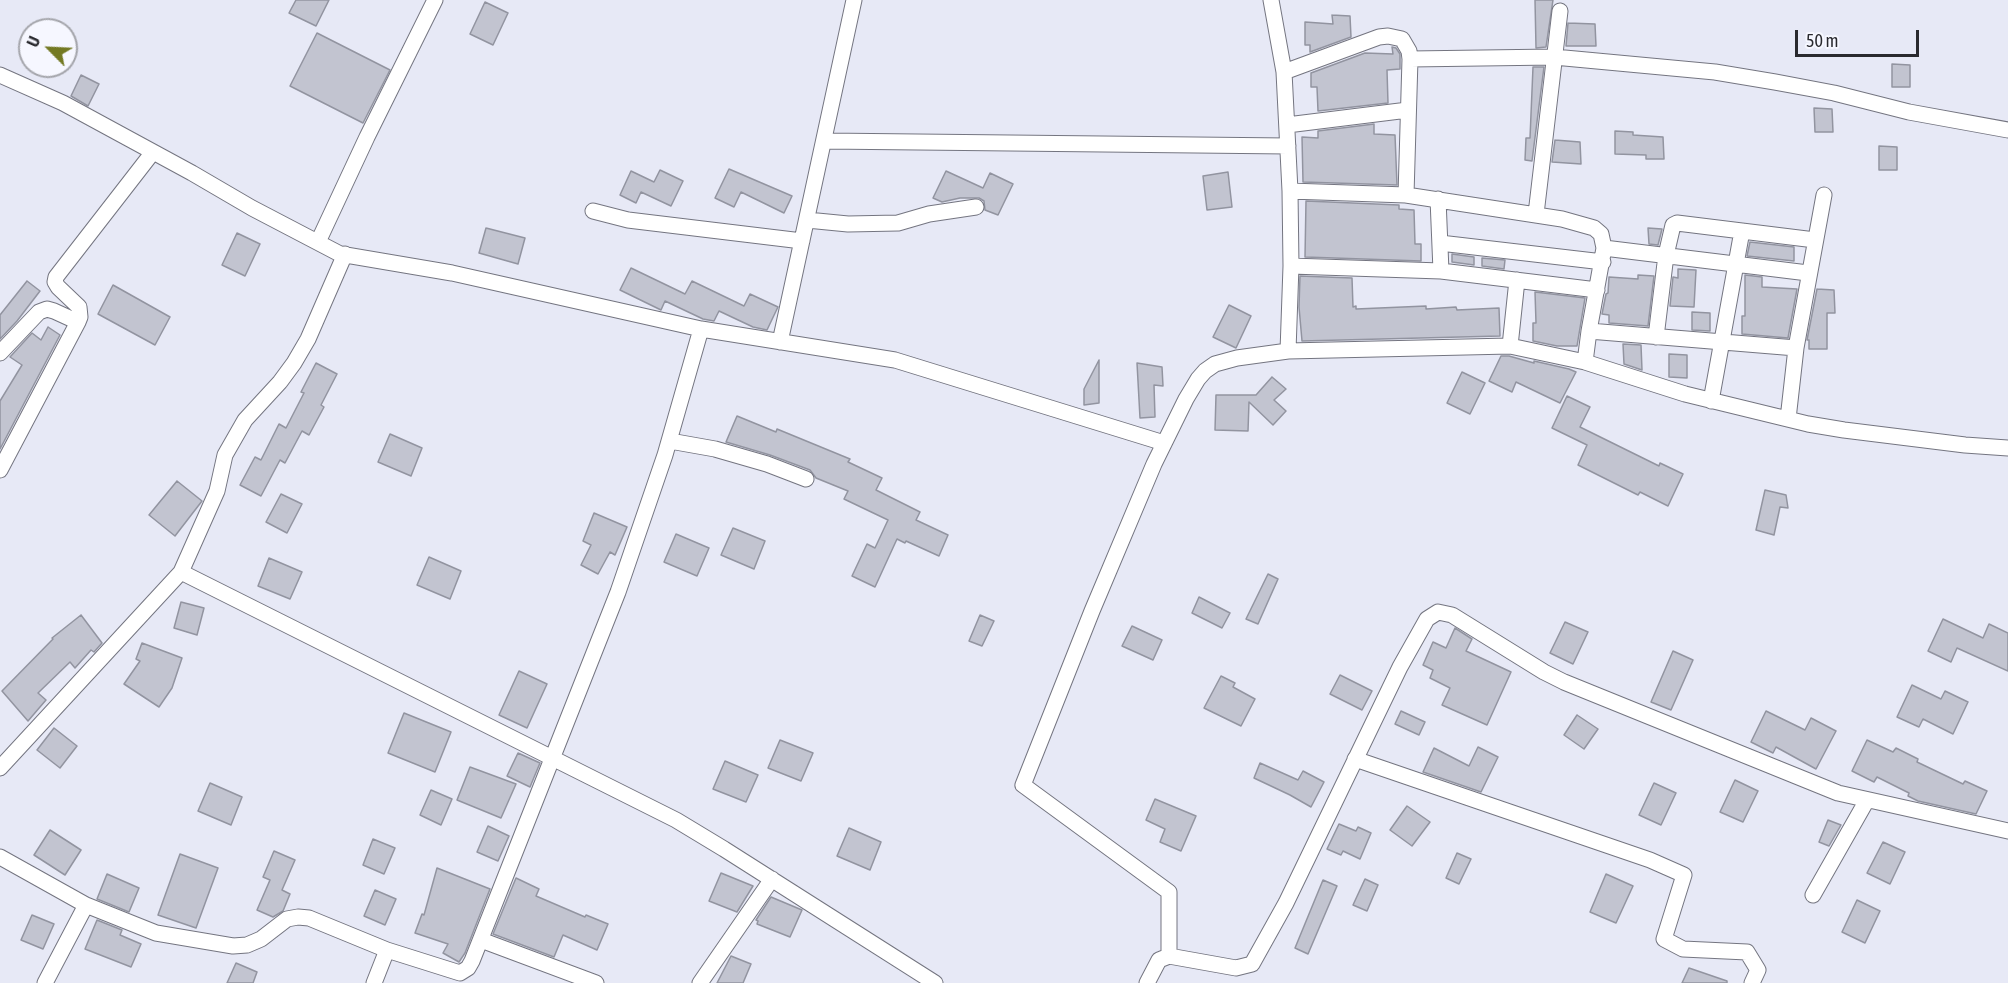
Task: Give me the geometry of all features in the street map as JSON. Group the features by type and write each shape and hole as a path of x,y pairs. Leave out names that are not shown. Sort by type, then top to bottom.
{"street":[{"path":"318,242 435,0"},
{"path":"780,342 854,0"},
{"path":"1271,0 1284,72 1287,124 1291,266 1288,351"},
{"path":"1536,214 1560,11"},
{"path":"1284,72 1388,36 1402,39 1409,51 1410,60 1407,195"},
{"path":"1410,60 1554,57 1715,72 1787,84 1909,112 2008,130"},
{"path":"0,75 63,103 252,208 345,254 452,273 701,329 895,360 1164,443"},
{"path":"1287,124 1408,111"},
{"path":"825,141 1288,146"},
{"path":"0,470 80,317 79,307 58,287 55,282 56,278 153,152"},
{"path":"1290,191 1407,195 1536,214 1594,228 1601,234 1603,255 1585,362"},
{"path":"1788,419 1808,273 1824,195"},
{"path":"1438,199 1441,271"},
{"path":"807,220 848,224 898,223 929,214 976,207"},
{"path":"593,211 628,220 802,241"},
{"path":"1656,337 1666,255 1671,229 1677,223 1815,240"},
{"path":"1711,401 1742,231"},
{"path":"1440,243 1603,255 1666,255 1808,273"},
{"path":"0,768 181,572 217,491 225,455 245,420 294,363 308,339 345,254"},
{"path":"1291,266 1441,271 1598,290"},
{"path":"1510,346 1517,280"},
{"path":"0,353 39,312 47,309 78,322"},
{"path":"0,857 86,905 156,933 233,945 247,945 261,939 287,920 309,918 387,950 460,973 468,968 618,592 670,441 701,329"},
{"path":"1589,331 1796,348"},
{"path":"1169,956 1169,892 1023,784 1092,611 1164,443 1186,399 1205,371 1215,364 1237,358 1288,351 1510,346 1585,362 1685,394 1788,419 1844,430 2008,448"},
{"path":"670,441 715,449 767,464 806,479"},
{"path":"181,572 676,820 935,983"},
{"path":"1147,983 1159,960 1169,956 1236,968 1252,964 1286,903 1400,667 1425,622 1434,613 1444,612 1478,630 1544,672 1574,687 1838,793 2008,831"},
{"path":"1355,759 1650,860 1684,875 1664,939 1683,949 1747,952 1758,970 1752,983"},
{"path":"1813,895 1867,800"},
{"path":"700,983 772,879"},
{"path":"45,983 86,905"},
{"path":"481,940 596,983"},
{"path":"374,983 387,950"}],"building":[{"path":"296,0 329,0 316,26 289,13"},
{"path":"1535,0 1553,0 1546,47 1536,48"},
{"path":"485,2 508,13 493,45 470,34"},
{"path":"1332,15 1350,16 1351,37 1310,52 1310,45 1305,45 1305,22 1333,24"},
{"path":"1568,23 1595,24 1596,46 1566,46"},
{"path":"317,33 390,70 363,123 290,86"},
{"path":"1392,47 1396,48 1400,54 1400,69 1387,70 1388,103 1318,111 1317,87 1311,87 1311,73 1365,53 1393,54"},
{"path":"1892,64 1910,65 1910,87 1892,87"},
{"path":"1533,67 1544,67 1532,161 1525,160 1526,138 1530,138"},
{"path":"81,75 99,84 88,106 71,96"},
{"path":"1814,108 1832,109 1833,132 1815,132"},
{"path":"1374,124 1374,134 1395,135 1397,185 1303,182 1302,137 1318,138 1318,131"},
{"path":"1615,131 1663,137 1664,159 1646,159 1646,155 1615,154"},
{"path":"1555,140 1580,142 1581,164 1552,162"},
{"path":"1879,146 1897,147 1897,170 1879,170"},
{"path":"729,169 792,196 784,213 741,192 734,207 715,198"},
{"path":"660,170 683,181 671,206 641,192 636,203 620,195 631,171 654,182"},
{"path":"946,171 983,188 990,173 1013,184 998,215 985,210 984,201 979,198 960,198 942,202 933,198"},
{"path":"1228,172 1232,207 1207,210 1203,176"},
{"path":"1306,201 1399,205 1399,209 1414,210 1415,244 1421,244 1421,261 1305,257"},
{"path":"486,228 525,238 518,264 479,253"},
{"path":"1648,228 1662,229 1658,245 1649,244"},
{"path":"237,233 260,244 245,276 222,265"},
{"path":"1750,242 1794,247 1794,261 1747,256"},
{"path":"1452,254 1474,257 1474,265 1452,262"},
{"path":"1482,258 1505,260 1504,269 1482,266"},
{"path":"631,268 685,294 692,281 744,306 750,294 778,307 767,330 753,327 719,311 714,321 703,319 665,301 661,310 620,290"},
{"path":"1678,269 1696,270 1694,307 1670,306 1673,277 1678,278"},
{"path":"1638,275 1654,276 1648,326 1609,323 1609,315 1602,314 1608,293 1609,277 1638,279"},
{"path":"1745,275 1762,277 1762,287 1797,289 1788,338 1742,334 1742,316 1745,316"},
{"path":"1300,276 1352,278 1353,307 1356,306 1356,309 1426,306 1426,309 1456,307 1457,310 1499,308 1500,336 1302,341 1299,307"},
{"path":"27,281 40,291 0,339 0,315"},
{"path":"113,285 170,317 155,345 98,314"},
{"path":"1817,289 1834,290 1835,313 1827,313 1827,349 1809,349 1809,340 1807,340"},
{"path":"1535,292 1585,298 1577,346 1557,346 1533,341 1533,323 1536,323"},
{"path":"1229,305 1251,316 1236,348 1213,337"},
{"path":"1692,312 1710,313 1710,331 1692,330"},
{"path":"48,327 60,335 0,449 0,401 22,365 10,357 32,333 41,340"},
{"path":"1623,344 1641,345 1642,370 1624,364"},
{"path":"1669,354 1687,355 1687,378 1669,377"},
{"path":"1501,356 1534,363 1534,361 1576,372 1560,403 1516,382 1512,392 1489,381"},
{"path":"1099,360 1099,403 1084,405 1084,389"},
{"path":"316,363 337,374 321,405 324,407 309,435 302,431 285,463 280,460 261,496 240,485 255,457 261,460 279,424 286,428"},
{"path":"1137,363 1162,367 1163,386 1154,385 1155,417 1140,418"},
{"path":"1462,372 1485,383 1470,414 1447,403"},
{"path":"1272,377 1286,389 1274,400 1286,411 1273,425 1249,402 1248,431 1215,430 1216,395 1256,395"},
{"path":"1567,396 1590,407 1580,427 1659,466 1660,463 1683,474 1668,506 1640,492 1638,495 1578,465 1587,445 1552,428"},
{"path":"737,416 776,432 777,429 850,459 848,462 882,478 876,490 920,512 916,520 948,535 939,556 897,539 875,587 852,576 867,544 875,548 888,520 844,499 848,491 816,478 810,470 726,442"},
{"path":"390,434 422,448 411,476 378,462"},
{"path":"177,481 202,501 175,536 149,515"},
{"path":"1765,490 1786,495 1788,508 1780,507 1774,535 1756,530"},
{"path":"281,494 302,504 287,533 266,522"},
{"path":"594,513 627,527 615,555 610,552 598,574 581,565 591,545 583,541"},
{"path":"733,528 765,541 754,569 721,555"},
{"path":"676,534 709,548 697,576 664,562"},
{"path":"429,557 461,571 450,599 417,585"},
{"path":"269,558 302,572 290,599 258,586"},
{"path":"1268,574 1278,579 1258,624 1246,619"},
{"path":"1199,597 1230,613 1222,628 1192,613"},
{"path":"181,602 204,608 197,635 174,628"},
{"path":"81,615 102,643 94,652 91,650 75,668 70,662 38,693 46,700 28,721 2,691 52,638"},
{"path":"980,615 994,621 982,646 969,641"},
{"path":"1943,619 1983,638 1989,624 2008,633 2008,671 1957,648 1951,662 1928,651"},
{"path":"1565,622 1588,632 1573,664 1550,653"},
{"path":"1132,626 1162,640 1153,660 1122,646"},
{"path":"1455,628 1472,639 1466,651 1511,672 1487,725 1442,705 1450,688 1430,678 1433,670 1423,665 1433,642 1446,648"},
{"path":"142,643 182,658 172,688 159,707 124,684 140,661 136,659"},
{"path":"1673,651 1693,660 1671,710 1651,702"},
{"path":"519,671 547,684 527,728 499,715"},
{"path":"1340,675 1372,691 1362,710 1330,694"},
{"path":"1221,676 1235,683 1233,687 1255,699 1241,726 1204,708"},
{"path":"1912,685 1941,699 1945,691 1968,702 1953,734 1923,719 1919,727 1897,717"},
{"path":"1401,711 1425,722 1419,735 1395,724"},
{"path":"1766,711 1805,730 1811,718 1836,731 1816,769 1776,747 1773,753 1751,742"},
{"path":"404,713 451,732 435,772 388,753"},
{"path":"1577,715 1598,729 1584,749 1564,735"},
{"path":"54,728 77,746 60,768 37,750"},
{"path":"780,740 813,753 801,781 768,768"},
{"path":"1867,740 1893,752 1896,748 1918,759 1917,762 1963,784 1965,781 1987,791 1976,814 1918,801 1908,796 1909,793 1877,777 1874,782 1852,771"},
{"path":"1478,747 1498,757 1481,792 1423,772 1434,748 1469,766"},
{"path":"518,753 540,763 530,787 507,776"},
{"path":"725,761 758,775 746,802 713,789"},
{"path":"1260,763 1298,780 1303,771 1324,782 1311,807 1254,778"},
{"path":"470,767 516,784 501,818 457,800"},
{"path":"1735,780 1758,791 1743,822 1720,812"},
{"path":"210,783 242,797 231,825 198,811"},
{"path":"1654,783 1676,793 1661,825 1639,815"},
{"path":"431,790 452,799 441,825 420,815"},
{"path":"1155,799 1196,816 1181,851 1160,842 1165,829 1146,820"},
{"path":"1407,806 1430,822 1412,846 1390,830"},
{"path":"1828,820 1841,825 1829,846 1819,842"},
{"path":"1339,824 1356,831 1358,827 1371,833 1360,859 1343,851 1341,855 1327,849"},
{"path":"488,826 509,836 498,861 477,852"},
{"path":"849,828 881,842 870,870 837,856"},
{"path":"50,830 81,850 65,875 34,855"},
{"path":"373,839 395,848 384,874 363,865"},
{"path":"1883,842 1905,852 1890,884 1867,873"},
{"path":"274,851 295,860 282,890 290,894 283,911 273,917 257,910 270,880 263,877"},
{"path":"1457,853 1471,859 1459,884 1446,878"},
{"path":"180,854 218,868 196,928 158,915"},
{"path":"437,868 490,889 465,953 459,962 443,953 448,944 415,933 422,914 424,915"},
{"path":"721,873 753,886 737,912 709,901"},
{"path":"107,874 139,888 129,912 97,899"},
{"path":"1606,874 1633,886 1616,923 1590,912"},
{"path":"516,878 539,889 536,896 585,917 586,915 608,924 597,950 563,935 554,957 493,934"},
{"path":"1365,879 1378,885 1367,911 1353,905"},
{"path":"1323,880 1337,886 1308,954 1295,948"},
{"path":"375,890 396,899 385,925 364,916"},
{"path":"771,897 802,910 790,937 757,924 756,920"},
{"path":"1857,900 1880,911 1865,943 1842,932"},
{"path":"32,915 54,924 43,949 21,940"},
{"path":"97,920 122,930 120,935 141,944 131,967 85,949"},
{"path":"731,956 751,964 743,983 717,983"},
{"path":"236,963 257,972 253,983 227,983"},
{"path":"1689,968 1727,981 1727,983 1682,983"}]}
